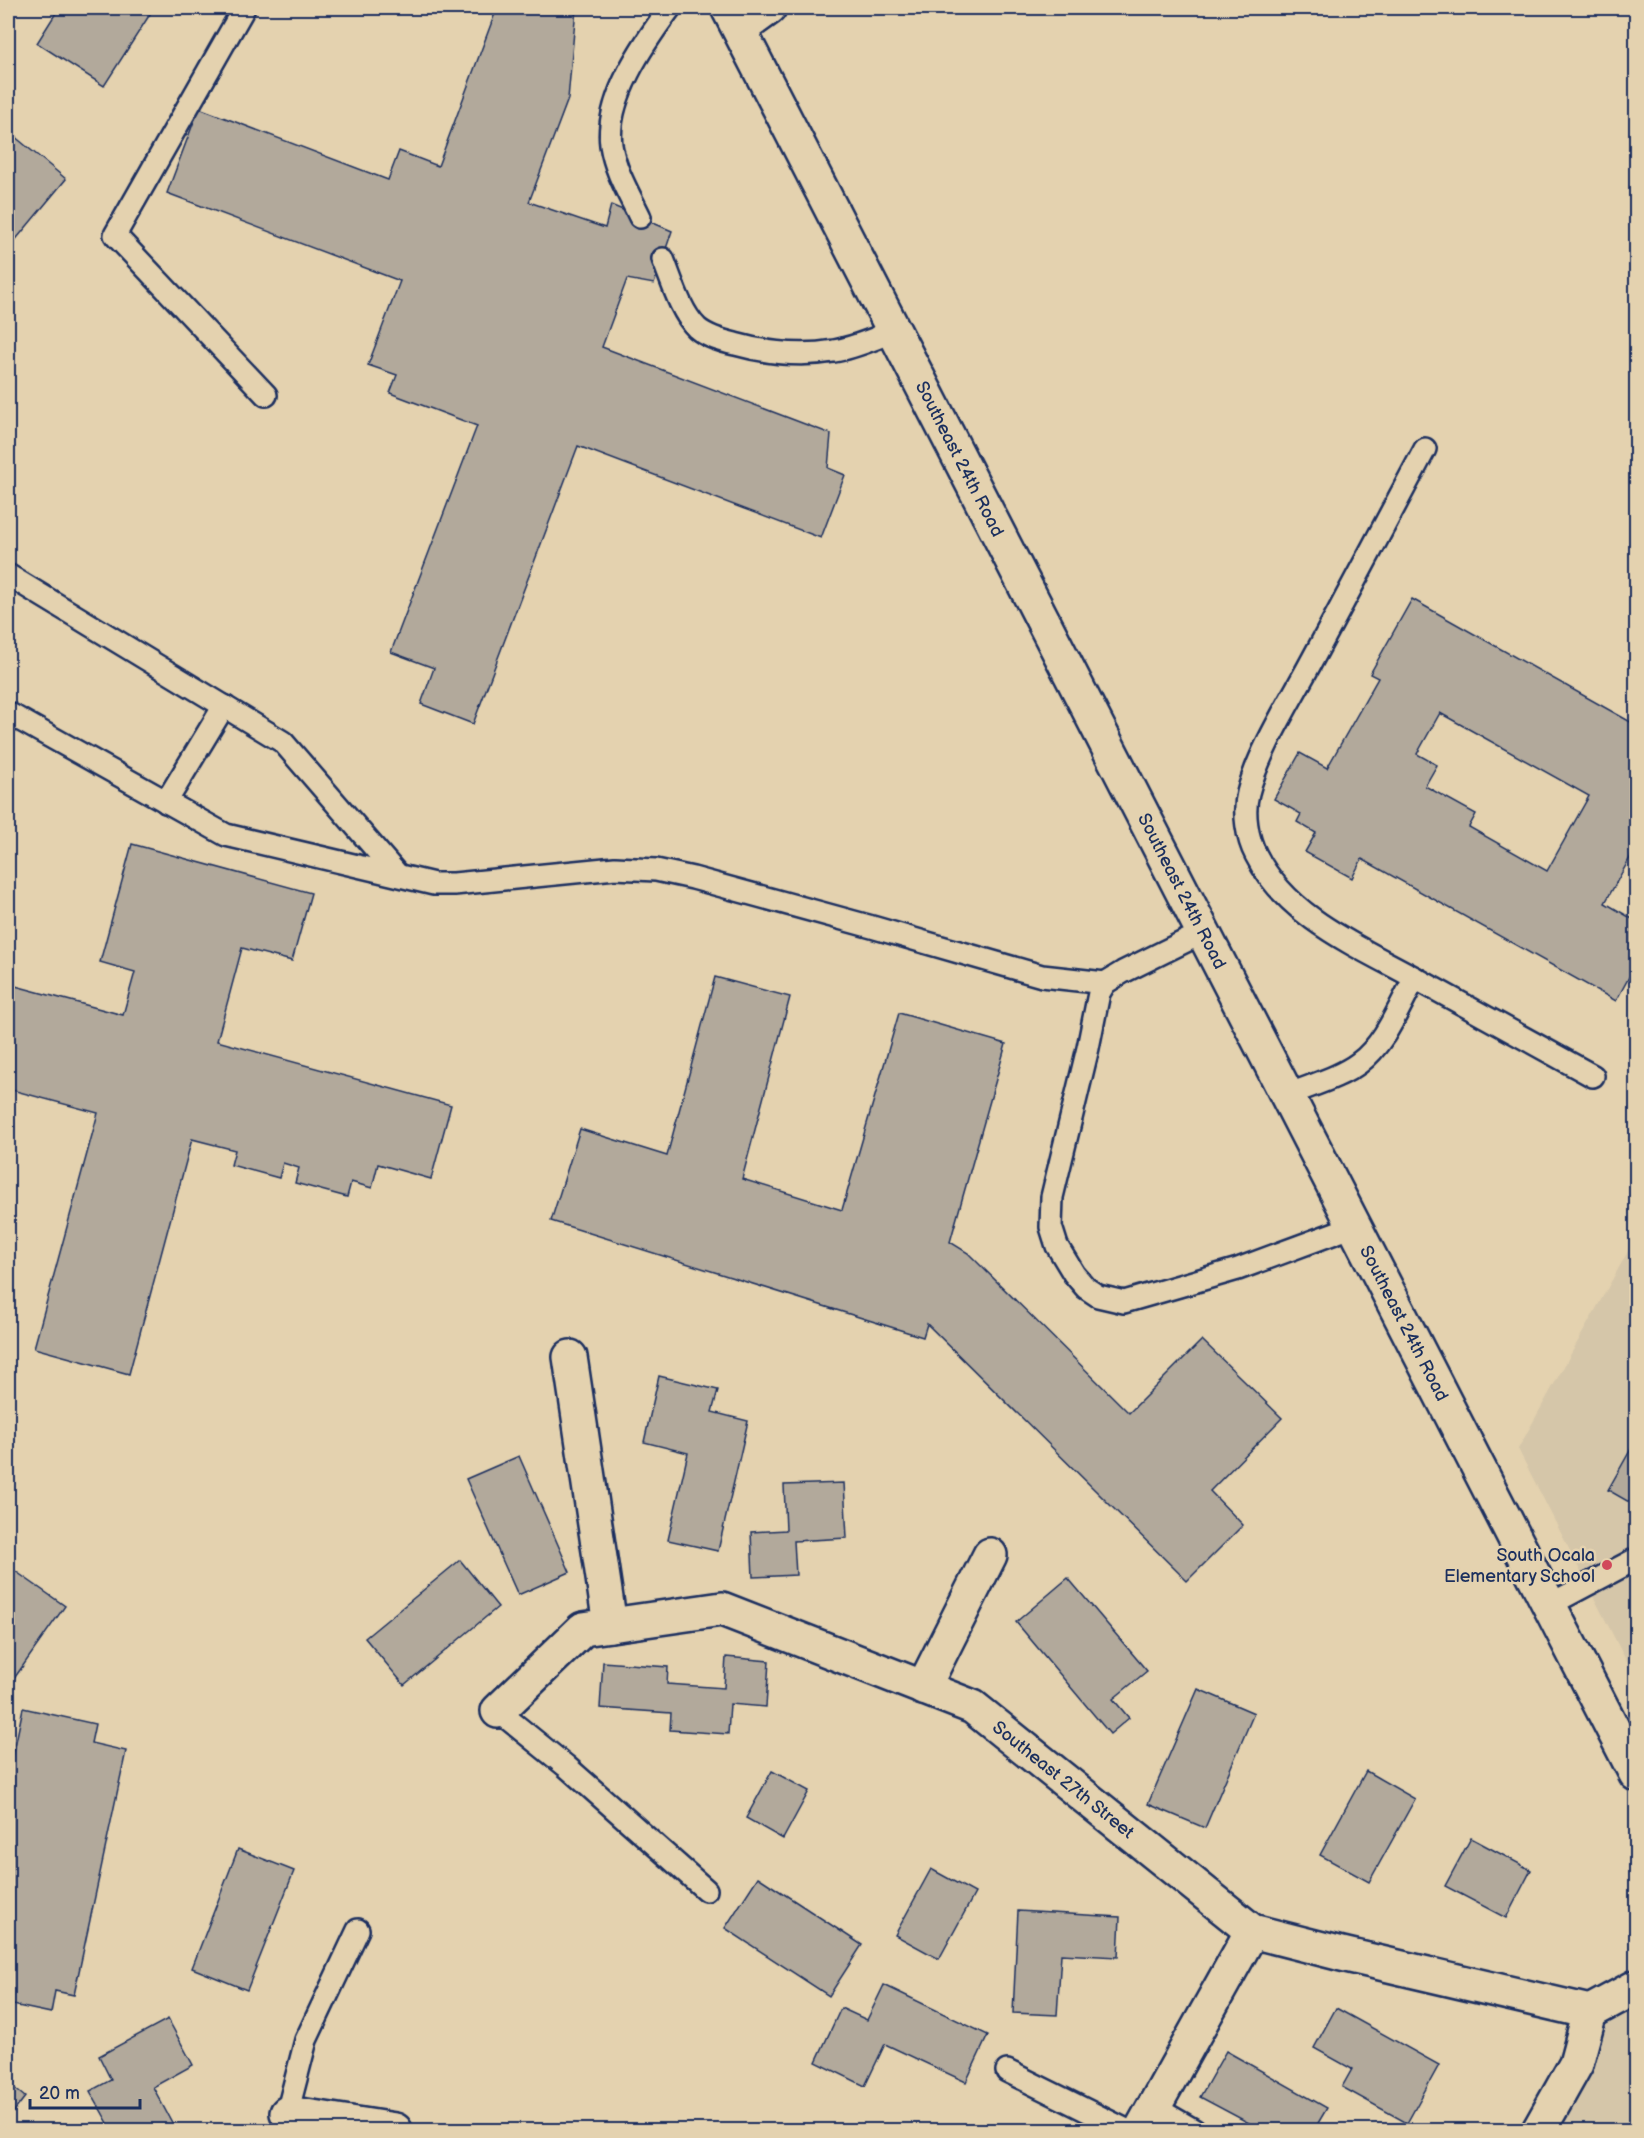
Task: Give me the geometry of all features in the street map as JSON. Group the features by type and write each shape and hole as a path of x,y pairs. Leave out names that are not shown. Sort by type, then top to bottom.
{"street":[{"path":"734,18 769,8"},
{"name":"Southeast 24th Road","path":"734,18 1636,1774"},
{"path":"570,1357 610,1625"},
{"path":"923,1688 990,1555"},
{"name":"Southeast 27th Street","path":"498,1711 583,1629 722,1609 973,1707 1252,1931 1590,2012"},
{"path":"1147,2119 1252,1931"},
{"path":"1539,2130 1576,2064 1590,2012 1636,1988"},
{"path":"284,2124 395,2130"}],"lane":[{"path":"244,8 116,236 266,395"},
{"path":"640,217 620,176 614,157 611,142 612,125 618,97 630,72 656,27 670,8"},
{"path":"663,259 687,315 698,329 726,342 778,353 803,354 836,351 895,331"},
{"path":"1425,449 1273,733 1248,793 1245,810 1250,841 1273,883 1286,898 1320,923 1593,1076"},
{"path":"8,575 283,742 398,874"},
{"path":"166,802 224,706"},
{"path":"8,713 226,835 434,884 615,868 656,870 763,897 1042,976 1105,983"},
{"path":"1204,932 1105,983 1099,993 1052,1197 1051,1227 1057,1246 1074,1275 1086,1288 1098,1296 1124,1302 1238,1269 1354,1226"},
{"path":"1288,1095 1344,1072 1370,1053 1383,1036 1415,978"},
{"path":"1549,1605 1636,1559"},
{"path":"498,1711 566,1766 706,1890"},
{"path":"284,2124 306,2040 358,1930"},
{"path":"1007,2071 1126,2130"},
{"path":"1147,2119 1194,2130"}],"shaded area":[{"name":"South Ocala Elementary School","path":"1636,1237 1636,1680 1518,1449"},
{"path":"1636,1958 1636,2130 1539,2130"}],"building":[{"path":"59,8 154,8 104,86 37,43"},
{"path":"497,8 576,8 568,99 529,202 605,228 611,205 672,231 654,284 627,279 602,347 831,434 828,468 845,475 821,538 578,446 473,724 421,704 434,668 391,652 477,426 390,393 397,375 368,365 400,281 167,193 199,108 388,180 399,151 438,166"},
{"path":"8,131 66,179 8,249"},
{"path":"1412,599 1636,725 1636,847 1605,903 1636,921 1636,964 1616,1001 1362,859 1352,878 1305,852 1316,833 1297,822 1301,814 1274,799 1300,753 1327,768 1378,678 1370,674","holes":["1440,713 1589,796 1547,871 1469,827 1476,814 1425,786 1437,765 1417,754"]},
{"path":"132,844 311,893 292,961 242,948 217,1041 451,1105 431,1179 378,1164 372,1188 351,1182 347,1197 295,1183 299,1168 283,1163 279,1178 231,1165 235,1150 192,1139 129,1374 34,1348 98,1113 8,1089 8,984 123,1015 135,972 100,962"},
{"path":"715,977 790,997 742,1179 842,1210 899,1013 1006,1044 950,1242 968,1253 1129,1413 1202,1340 1282,1418 1210,1491 1243,1525 1187,1581 927,1324 923,1337 551,1221 580,1129 667,1156"},
{"path":"659,1376 718,1390 712,1412 748,1421 718,1551 668,1540 688,1453 644,1442"},
{"path":"1636,1440 1636,1506 1608,1490"},
{"path":"519,1456 570,1572 518,1595 466,1479"},
{"path":"844,1483 847,1538 794,1541 796,1575 753,1577 751,1532 786,1530 784,1485"},
{"path":"460,1560 498,1607 404,1685 365,1638"},
{"path":"8,1566 65,1606 13,1680 8,1677"},
{"path":"1068,1578 1147,1671 1113,1699 1129,1718 1110,1734 1016,1622"},
{"path":"726,1657 769,1661 766,1707 730,1704 728,1734 670,1730 671,1713 600,1708 603,1662 668,1667 667,1684 724,1688"},
{"path":"1198,1689 1254,1713 1205,1828 1148,1804"},
{"path":"23,1708 95,1724 91,1743 126,1751 74,1995 55,1991 51,2013 8,2004 8,1780"},
{"path":"772,1771 809,1791 783,1839 746,1818"},
{"path":"1366,1771 1415,1799 1369,1882 1320,1855"},
{"path":"1471,1838 1531,1870 1506,1918 1445,1886"},
{"path":"238,1849 294,1871 247,1990 192,1968"},
{"path":"931,1869 975,1893 939,1959 895,1935"},
{"path":"758,1877 862,1945 829,1996 725,1928"},
{"path":"1018,1911 1120,1917 1118,1957 1061,1954 1057,2015 1013,2013"},
{"path":"884,1985 988,2035 966,2082 885,2044 865,2086 816,2062 841,2008 867,2020"},
{"path":"1336,2008 1439,2065 1407,2123 1342,2087 1352,2069 1314,2048"},
{"path":"168,2019 193,2065 153,2087 176,2130 112,2130 90,2091 111,2080 99,2056"},
{"path":"1226,2051 1327,2108 1314,2130 1262,2130 1200,2097"},
{"path":"8,2083 25,2097 8,2119"}],"place":[{"name":"South Ocala Elementary School","path":"1607,1565"}]}
